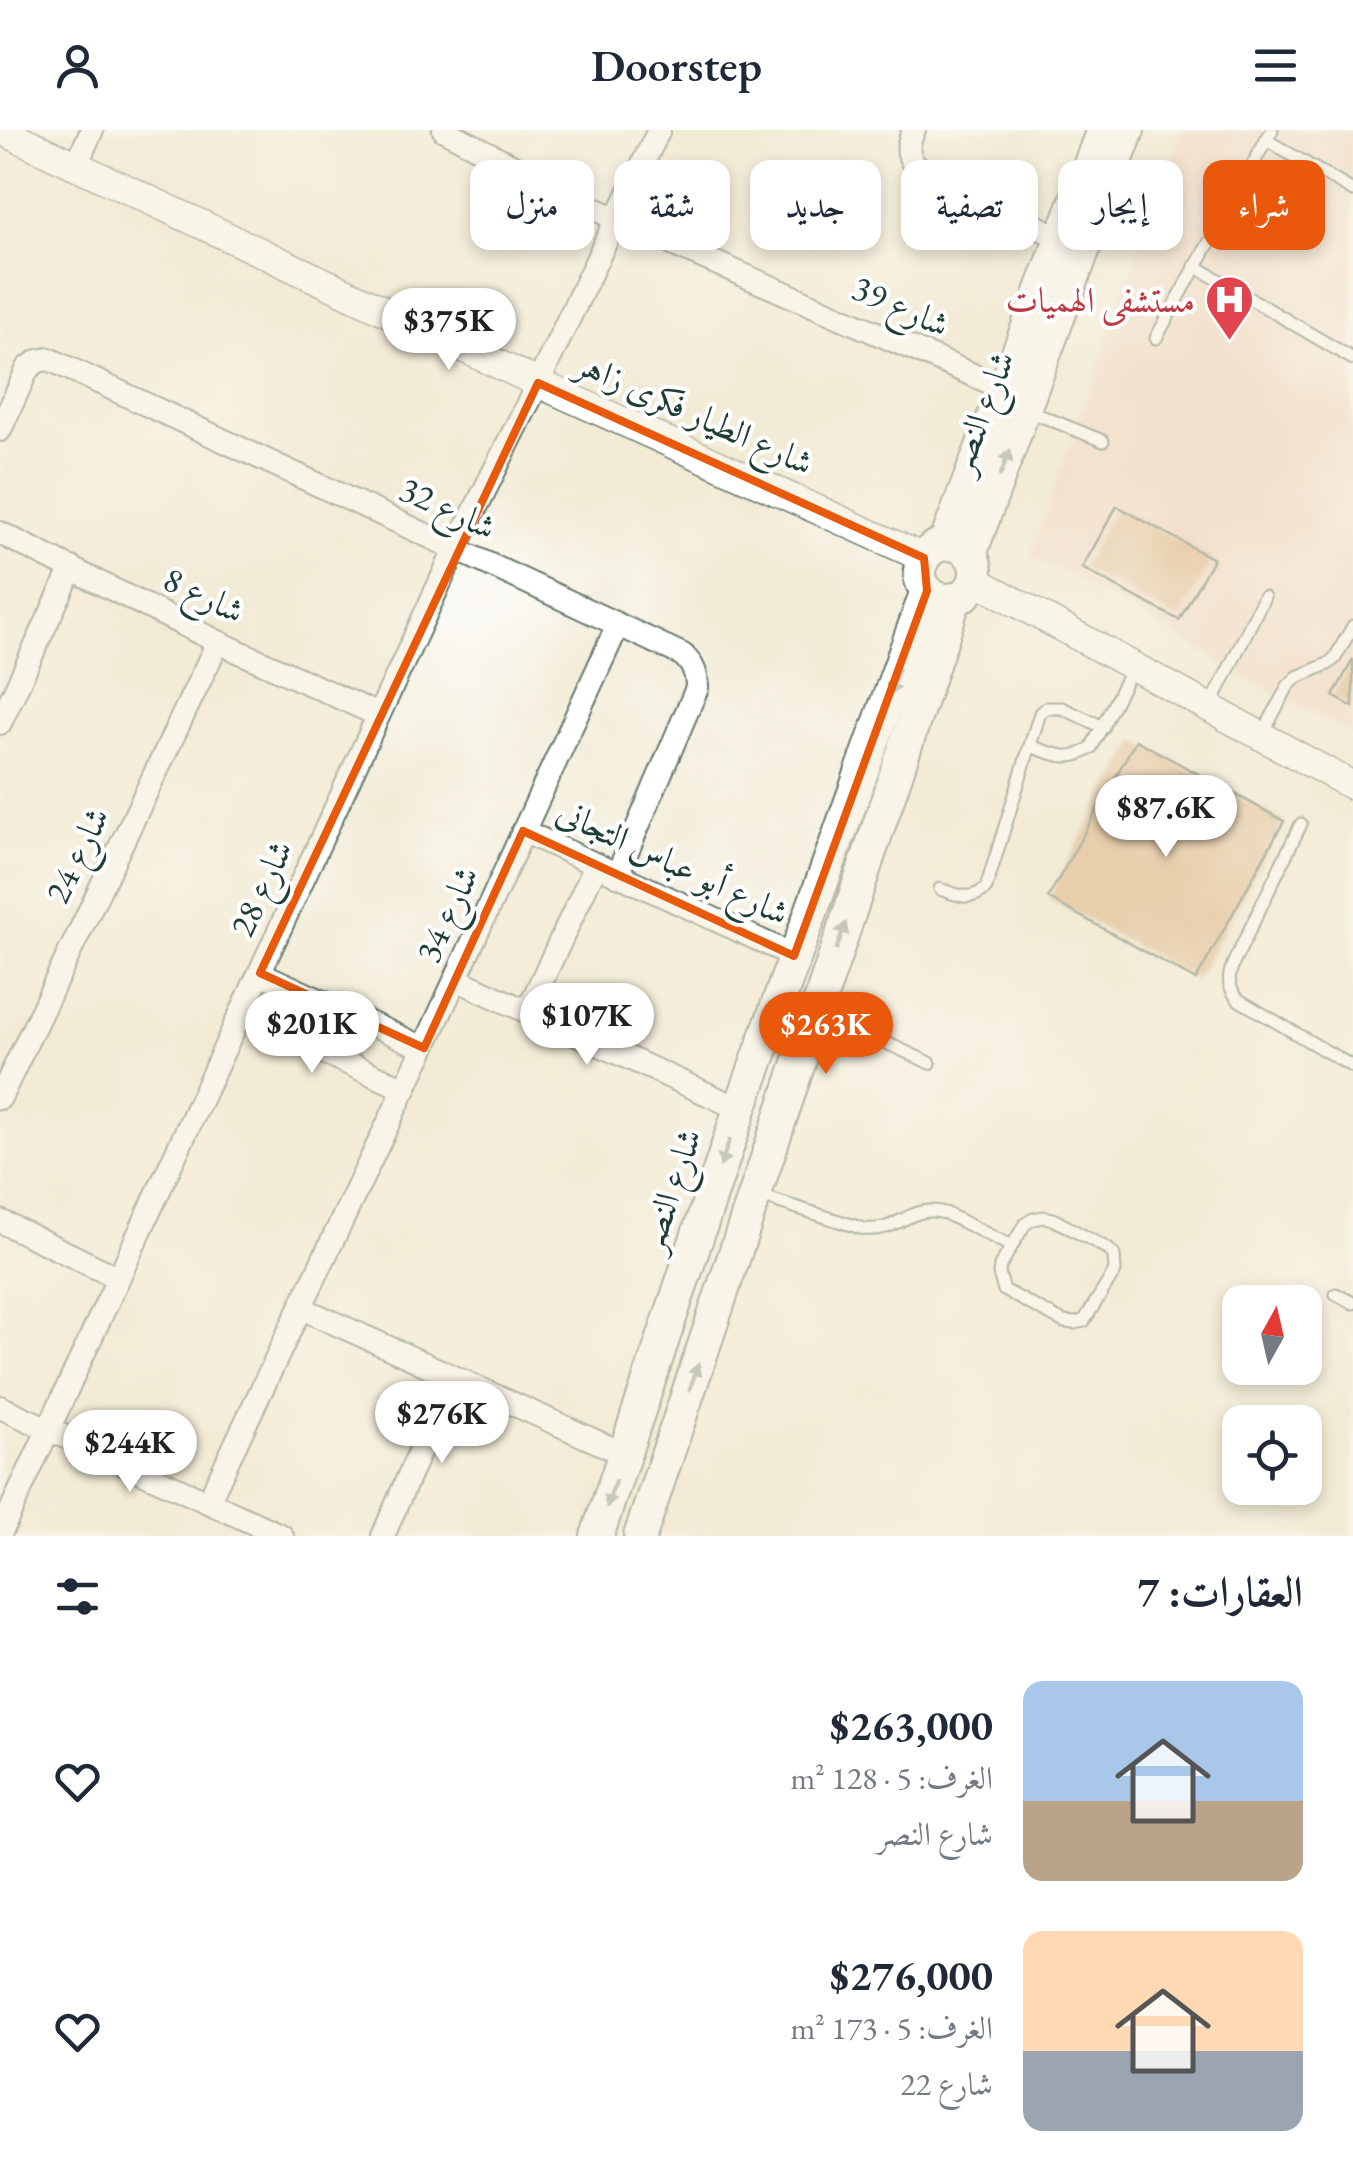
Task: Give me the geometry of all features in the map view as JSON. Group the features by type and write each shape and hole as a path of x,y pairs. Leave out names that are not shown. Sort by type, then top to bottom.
{"main road":[{"name":"شارع النصر","path":"1091,160 1102,130"},
{"name":"شارع النصر","path":"597,1536 794,956 1015,399 1128,130"},
{"name":"شارع النصر","path":"1015,399 1058,250"},
{"name":"شارع النصر","path":"640,1536 815,1010 949,571"},
{"path":"690,1255 731,1270"}],"street":[{"name":"شارع الطيار فكرى زاهر","path":"2,130 538,383 949,571 1353,786"},
{"path":"76,165 92,130"},
{"name":"شارع 28","path":"645,160 659,130"},
{"path":"914,130 908,147 914,166 1058,236"},
{"name":"شارع 39","path":"455,132 614,218"},
{"name":"شارع 28","path":"0,1534 455,550 614,226"},
{"name":"شارع 39","path":"684,250 1015,399"},
{"name":"شارع 32","path":"0,430 28,368 38,360 49,359 683,655 692,664 698,688 606,870 526,1012"},
{"name":"شارع 8","path":"0,533 218,642 378,715"},
{"path":"0,723 72,568"},
{"name":"شارع 34","path":"208,1502 424,1048 618,625"},
{"name":"شارع 24","path":"2,1088 218,642"},
{"name":"شارع أبو عباس التجانى","path":"523,831 794,956"},
{"path":"260,973 424,1048"},
{"path":"456,979 740,1109"},
{"path":"241,1014 404,1089"},
{"path":"0,1221 118,1278"},
{"path":"301,1308 624,1454"},
{"path":"383,1536 452,1376"},
{"path":"0,1407 282,1536"}],"lane":[{"path":"1156,338 1269,135 1353,190"},
{"path":"1196,266 1353,359"},
{"path":"1015,399 1103,441"},
{"path":"1209,708 1264,597"},
{"path":"1262,737 1288,686 1297,676 1335,658 1353,626"},
{"path":"1030,746 1070,758 1092,748 1133,667"},
{"path":"940,888 970,897 986,888 1040,713 1046,708 1062,708 1103,727"},
{"path":"1301,824 1233,964 1229,983 1238,1000 1353,1067"},
{"path":"815,1010 930,1063"},
{"path":"756,1194 864,1229 889,1228 913,1213 945,1212 1011,1246"},
{"path":"1043,1217 1108,1250 1114,1255 1115,1271 1084,1321 1064,1322 1004,1290 998,1274 1011,1246 1025,1224 1043,1217"},
{"path":"1336,1294 1353,1302"}],"highlighted area":[{"path":"538,383 924,558 927,591 794,956 523,831 424,1048 260,973"}],"shaded area":[{"name":"مستشفى الهميات","path":"1181,130 1353,130 1353,736 1031,555 1139,250 1183,250 1183,160 1170,160"}],"building":[{"path":"1117,506 1213,559 1179,620 1082,568"},
{"path":"1353,659 1353,707 1333,696"},
{"path":"1136,740 1284,821 1196,980 1048,898"}],"place":[{"name":"مستشفى الهميات","path":"1230,342"}]}
